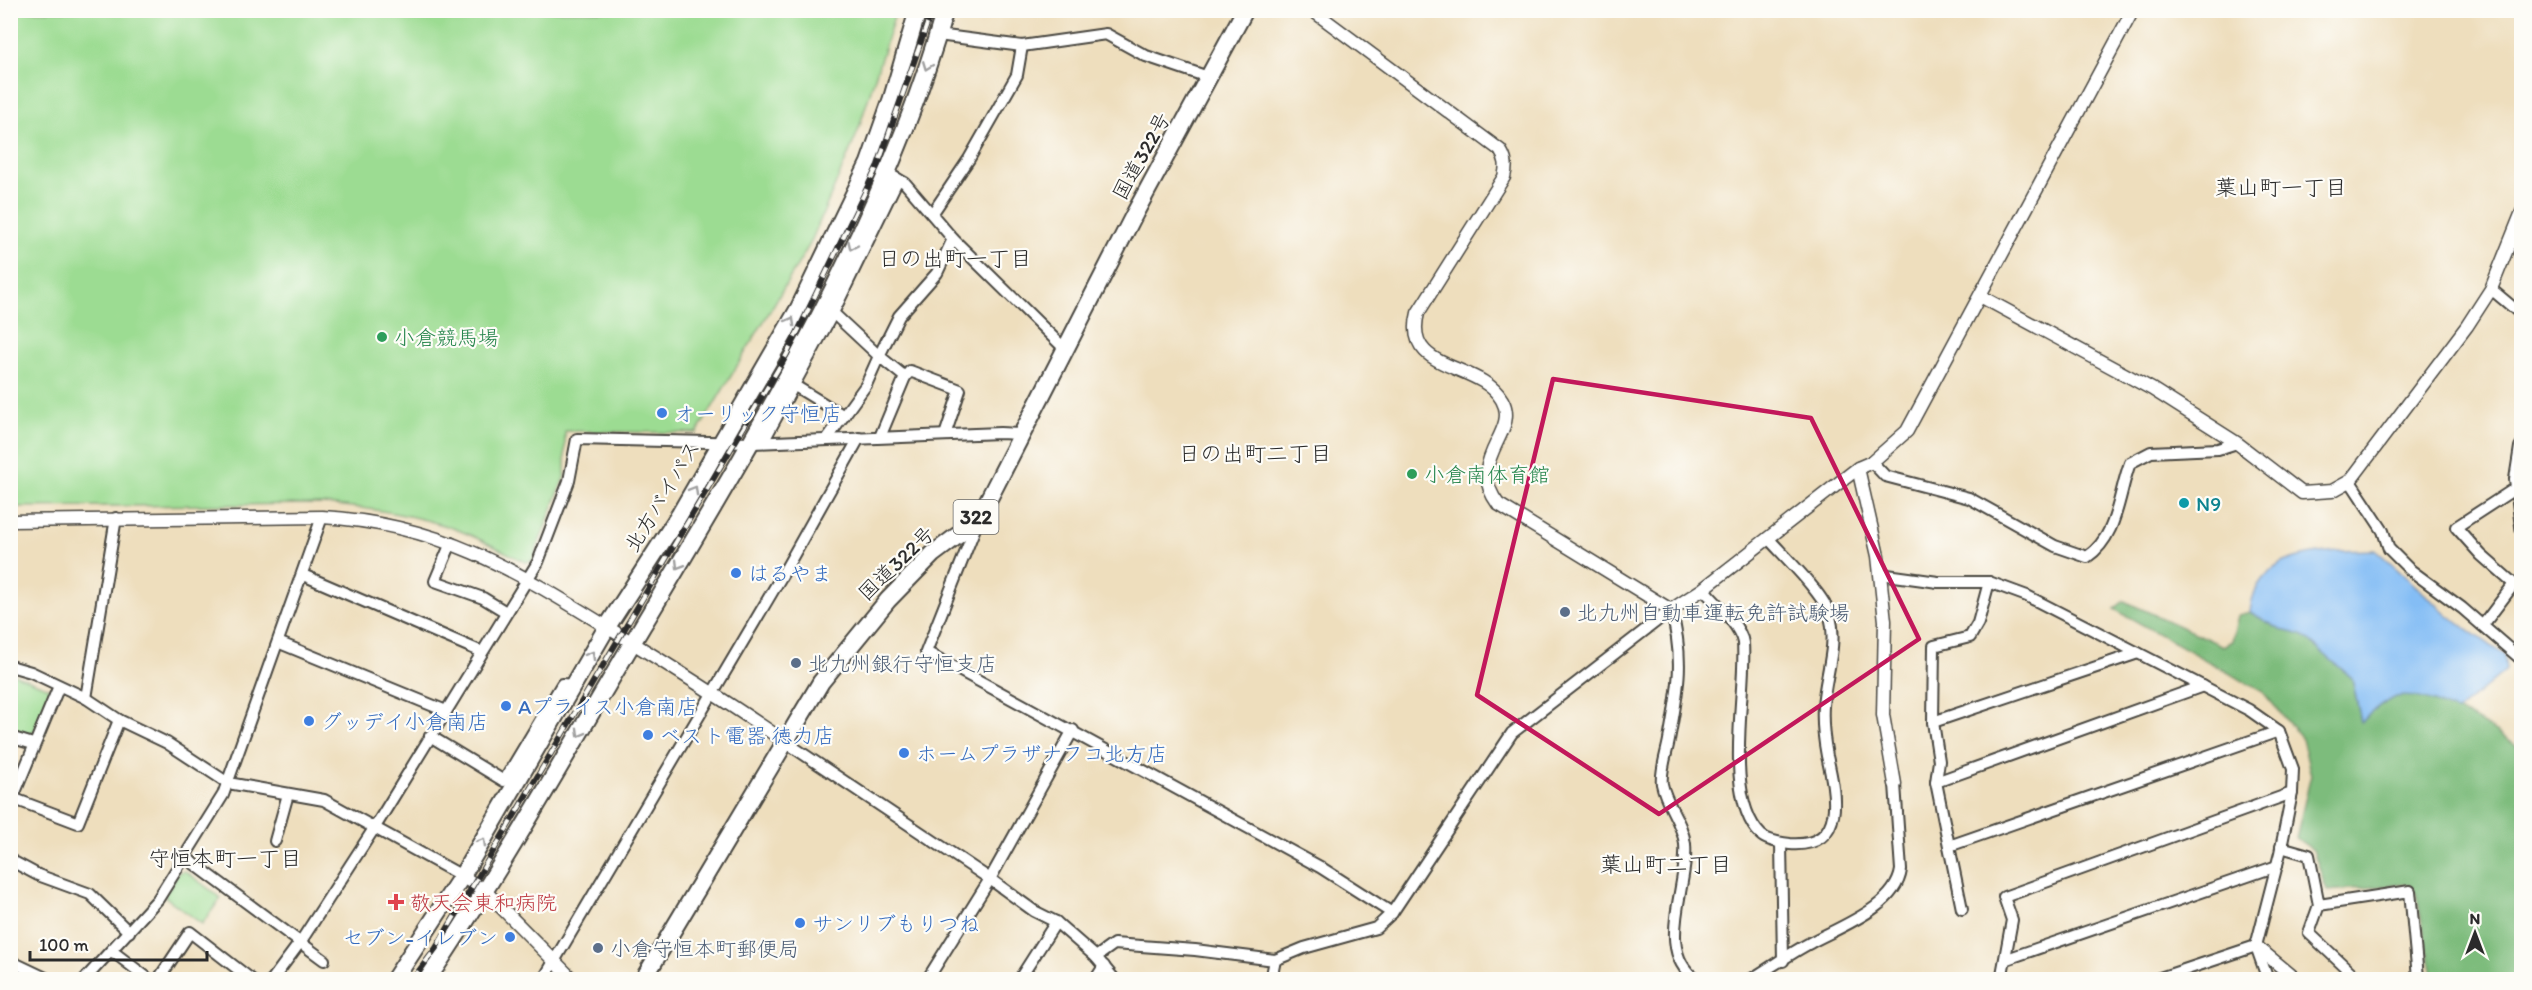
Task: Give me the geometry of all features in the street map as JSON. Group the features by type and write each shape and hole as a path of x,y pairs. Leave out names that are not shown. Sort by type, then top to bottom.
{"highway":[{"name":"北方バイパス","path":"394,980 462,876 607,627 680,514 799,308 869,163 892,98 918,10"},
{"path":"427,980 486,892 632,643 757,442 816,320 892,176 945,10"},
{"name":"国道322号","path":"643,980 821,682 859,632 933,554 961,533 982,512 1020,434 1245,10"}],"street":[{"path":"1312,10 1500,150 1504,156 1506,167 1504,177 1418,313 1413,328 1416,341 1424,352 1492,388 1503,401 1506,414 1502,431 1487,458 1488,491 1498,504 1671,610 1679,637 1681,675 1662,783 1685,841 1686,871 1675,923 1675,951 1685,972 1697,980"},
{"path":"1095,980 1100,961 1114,944 1195,950 1275,960 1304,948 1376,928 1392,913 1512,733 1671,610 1703,589 1858,468 1872,462 1907,431 2133,10"},
{"path":"938,35 1022,46 1106,34 1146,56 1210,78"},
{"path":"932,214 969,159 1017,75 1022,46"},
{"path":"869,163 905,183 953,239 1066,351"},
{"path":"757,442 795,386 833,313 892,176"},
{"path":"1980,296 2152,389 2237,443 2302,493 2332,491 2350,482 2468,326 2492,289 2522,212"},
{"path":"827,439 866,385 899,316 937,273 953,239"},
{"path":"2492,289 2522,315"},
{"path":"833,313 904,377"},
{"path":"880,437 904,377 910,371 960,390 945,435"},
{"path":"795,386 844,416"},
{"path":"272,980 301,941 375,827 538,562 569,481 578,438 757,442 1020,434"},
{"path":"543,980 713,693 859,438"},
{"path":"1872,462 1885,476 1969,498 2055,546 2087,557 2101,548 2112,526 2130,463 2151,452 2218,449 2237,443"},
{"path":"2520,447 2516,488 2522,534"},
{"path":"1750,980 1808,944 1850,923 1886,898 1899,883 1901,870 1895,784 1883,715 1885,621 1880,574 1858,468"},
{"path":"2350,482 2383,531 2389,549 2409,569 2482,625 2522,660"},
{"path":"2482,625 2518,587 2481,555 2456,526 2516,488"},
{"path":"982,512 926,652 1073,730 1320,867 1392,913"},
{"path":"84,980 158,899 223,795 280,643 322,517"},
{"path":"10,521 116,518 322,517 356,519 399,527 481,554 528,578 713,693 1034,911 1056,922 1100,961 1115,980"},
{"path":"86,698 116,518"},
{"path":"1703,589 1729,618 1743,641 1738,716 1740,777 1749,818 1761,836 1781,843 1803,845 1822,835 1833,821 1836,796 1824,742 1823,706 1832,643 1830,614 1806,580 1768,538"},
{"path":"451,543 435,581 483,598 507,612"},
{"path":"1880,574 1938,582 1989,582 2027,596 2248,710 2279,731 2293,769 2292,793 2277,866 2256,946 2268,980"},
{"path":"303,575 482,652"},
{"path":"1962,909 1936,782 1939,761 1934,722 1934,646 1970,637 1978,623 1989,582"},
{"path":"280,643 446,711"},
{"path":"1934,722 2138,653"},
{"path":"10,666 86,698 119,720 167,743 228,783 324,800 375,827 486,892 573,980"},
{"path":"430,736 504,781 562,684 573,685"},
{"path":"59,686 11,800 78,823 119,720"},
{"path":"1936,782 2203,686"},
{"path":"927,980 990,879 1073,730"},
{"path":"1949,846 2279,731"},
{"path":"10,737 33,744"},
{"path":"2001,980 2007,959 2012,920 2004,897 2292,793"},
{"path":"275,841 288,794"},
{"path":"1781,843 1783,961"},
{"path":"2281,847 2309,855 2319,905 2309,933 2359,980"},
{"path":"185,857 324,960"},
{"path":"10,860 38,875 90,894 129,932"},
{"path":"2007,959 2277,866"},
{"path":"2319,905 2410,891 2418,977 2416,980"},
{"path":"1019,980 1056,922"},
{"path":"158,980 190,932 252,980"},
{"path":"2154,980 2256,946"},
{"path":"2256,946 2297,980"},
{"path":"112,951 150,980"},
{"path":"1271,980 1275,960"},
{"path":"10,961 50,980"}],"highlighted area":[{"path":"1553,379 1811,418 1919,639 1659,814 1477,695"}],"green space":[{"name":"小倉競馬場","path":"10,11 896,11 857,134 810,244 697,433 565,431 565,475 532,561 525,562 475,537 441,524 391,512 322,504 11,507"},
{"path":"2124,601 2223,646 2232,641 2238,615 2250,612 2281,630 2302,634 2352,678 2361,721 2395,697 2425,698 2461,712 2521,749 2521,979 2434,979 2416,894 2410,884 2327,891 2313,850 2296,838 2311,775 2302,739 2263,692 2114,609"},
{"path":"11,673 51,689 34,732 28,735 11,729"},
{"path":"185,871 221,898 202,924 164,896 179,872"}],"water":[{"path":"2376,550 2448,615 2504,655 2506,670 2456,712 2427,700 2404,696 2387,701 2361,722 2352,678 2302,635 2281,630 2250,612 2255,591 2265,575 2280,565 2297,557 2317,553"}],"railway":[{"path":"412,980 436,948 787,354 878,165 932,10"}],"place":[{"name":"小倉競馬場","path":"382,337"},
{"name":"オーリック守恒店","path":"662,413"},
{"name":"小倉南体育館","path":"1412,474"},
{"name":"N9","path":"2184,503"},
{"name":"はるやま","path":"736,573"},
{"name":"北九州自動車運転免許試験場","path":"1565,612"},
{"name":"北九州銀行守恒支店","path":"796,663"},
{"name":"Aプライス小倉南店","path":"506,706"},
{"name":"グッデイ小倉南店","path":"309,721"},
{"name":"ベスト電器 徳力店","path":"648,735"},
{"name":"ホームプラザナフコ北方店","path":"904,753"},
{"name":"敬天会東和病院","path":"396,902"},
{"name":"サンリブもりつね","path":"800,923"},
{"name":"セブン-イレブン","path":"510,937"},
{"name":"小倉守恒本町郵便局","path":"598,948"}],"district":[{"name":"葉山町一丁目","path":"2281,187"},
{"name":"日の出町一丁目","path":"955,258"},
{"name":"日の出町二丁目","path":"1255,453"},
{"name":"守恒本町一丁目","path":"225,858"},
{"name":"葉山町二丁目","path":"1666,864"}]}
